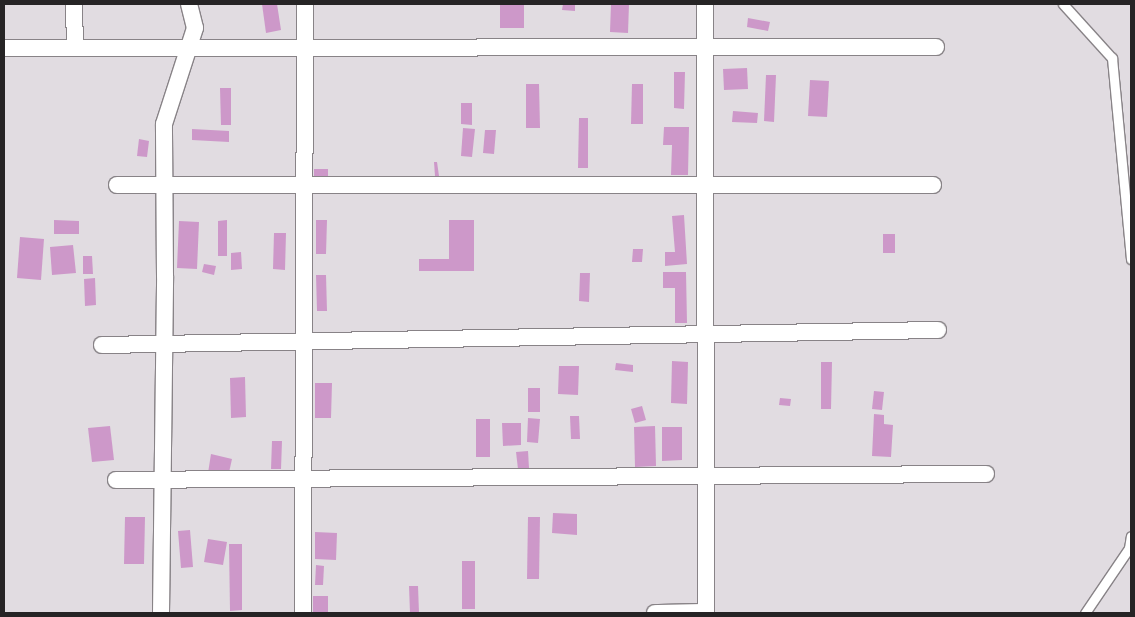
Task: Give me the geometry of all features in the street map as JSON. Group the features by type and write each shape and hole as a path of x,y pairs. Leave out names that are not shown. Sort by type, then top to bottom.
{"street":[{"path":"74,4 75,47"},
{"path":"161,613 165,344 164,124 195,28 189,4"},
{"path":"303,613 306,479 305,4"},
{"path":"655,613 706,613 706,4"},
{"path":"4,48 936,47"},
{"path":"118,185 933,185"},
{"path":"102,345 938,330"},
{"path":"116,480 986,474"}],"lane":[{"path":"1062,4 1112,58 1131,259"},
{"path":"1085,613 1129,548 1131,536"}],"building":[{"path":"262,4 277,4 281,30 266,33"},
{"path":"500,4 524,4 524,28 500,28"},
{"path":"563,4 575,4 575,11 562,10"},
{"path":"611,4 629,4 628,33 610,32"},
{"path":"748,18 770,22 768,31 747,27"},
{"path":"747,68 748,89 724,90 723,69"},
{"path":"674,72 685,72 684,109 674,108"},
{"path":"766,75 776,75 774,122 764,121"},
{"path":"810,80 829,81 827,117 808,116"},
{"path":"526,84 539,84 540,128 526,128"},
{"path":"632,84 643,84 643,124 631,124"},
{"path":"220,88 231,88 231,125 221,125"},
{"path":"461,103 472,103 472,125 461,124"},
{"path":"733,111 758,113 757,123 732,122"},
{"path":"579,118 588,118 588,168 578,168"},
{"path":"664,127 689,127 688,175 671,175 672,145 663,145"},
{"path":"463,128 475,129 472,157 461,156"},
{"path":"192,129 229,131 229,142 192,140"},
{"path":"485,130 496,130 494,154 483,153"},
{"path":"139,139 149,141 147,157 137,156"},
{"path":"434,162 437,162 439,176 435,176"},
{"path":"314,169 328,169 328,178 314,179"},
{"path":"684,215 687,264 665,266 665,252 675,252 672,216"},
{"path":"54,220 79,221 79,234 54,234"},
{"path":"227,220 227,256 218,256 218,221"},
{"path":"316,220 327,220 326,254 316,254"},
{"path":"449,220 474,220 474,271 419,271 419,259 449,259"},
{"path":"179,221 199,222 197,269 177,268"},
{"path":"274,233 286,233 285,270 273,269"},
{"path":"883,234 895,234 895,253 883,253"},
{"path":"20,237 44,239 41,280 17,278"},
{"path":"73,245 76,273 52,275 50,247"},
{"path":"633,249 643,249 642,262 632,262"},
{"path":"241,252 242,269 231,270 231,253"},
{"path":"83,256 92,256 93,274 83,274"},
{"path":"204,264 216,266 214,275 202,272"},
{"path":"663,272 686,272 687,323 675,323 675,288 663,288"},
{"path":"580,273 590,273 589,302 579,301"},
{"path":"316,275 326,275 327,311 317,311"},
{"path":"95,278 96,305 85,306 84,279"},
{"path":"672,361 688,362 687,404 671,403"},
{"path":"821,362 832,362 831,409 821,409"},
{"path":"616,363 633,365 633,372 615,370"},
{"path":"559,366 579,366 578,395 558,394"},
{"path":"245,377 246,417 231,418 230,378"},
{"path":"315,383 332,383 331,418 315,418"},
{"path":"528,388 540,388 540,412 528,412"},
{"path":"874,391 884,392 882,410 872,409"},
{"path":"780,398 791,399 790,406 779,405"},
{"path":"642,406 646,420 635,423 631,409"},
{"path":"874,414 884,415 884,424 893,425 891,457 872,456"},
{"path":"570,416 579,416 580,439 571,439"},
{"path":"528,418 540,419 538,443 527,442"},
{"path":"476,419 490,419 490,457 476,457"},
{"path":"502,423 521,423 521,445 503,446"},
{"path":"110,426 114,460 92,462 88,428"},
{"path":"655,426 656,466 635,467 634,427"},
{"path":"662,427 682,427 682,460 662,461"},
{"path":"272,441 282,441 281,469 271,469"},
{"path":"528,451 529,468 518,469 516,452"},
{"path":"211,454 232,459 228,477 208,473"},
{"path":"553,513 577,514 577,535 552,533"},
{"path":"125,517 145,517 144,564 124,564"},
{"path":"528,517 540,517 539,579 527,579"},
{"path":"190,530 193,567 181,568 178,531"},
{"path":"315,532 337,533 336,560 315,559"},
{"path":"208,539 227,542 223,565 204,562"},
{"path":"229,544 242,544 242,610 230,611"},
{"path":"462,561 475,561 475,609 462,609"},
{"path":"316,565 324,566 323,585 315,585"},
{"path":"409,586 418,586 419,613 410,613"},
{"path":"313,596 328,596 328,613 313,613"}]}
